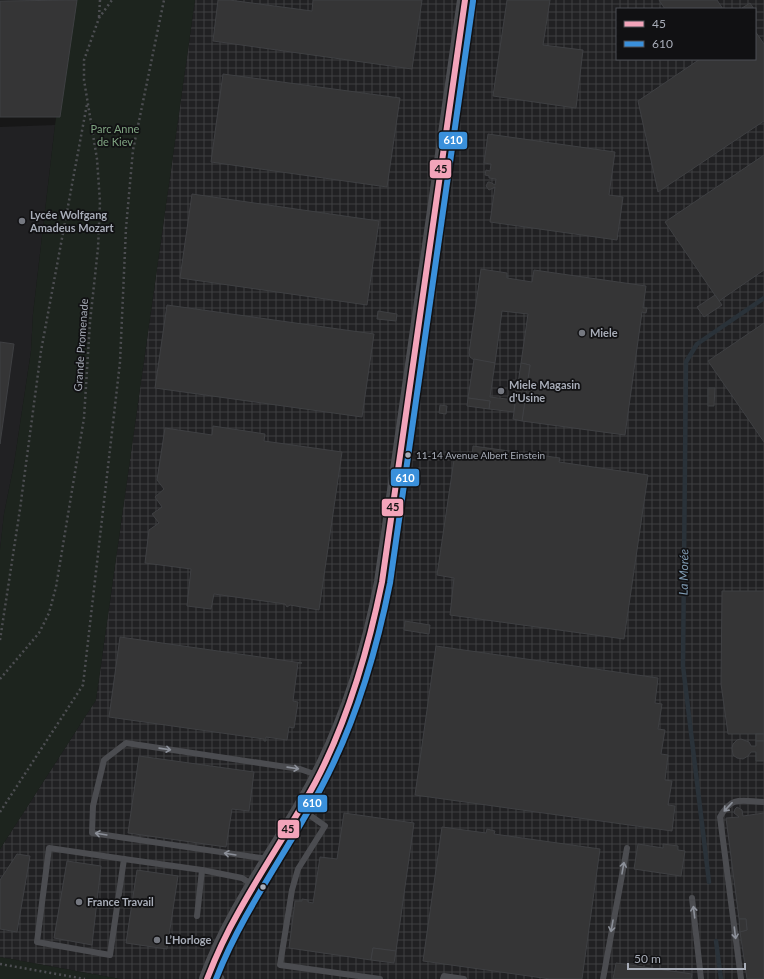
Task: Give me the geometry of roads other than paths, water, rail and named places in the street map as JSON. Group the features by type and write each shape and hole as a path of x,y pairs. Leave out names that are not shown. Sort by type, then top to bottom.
{"street":[{"path":"211,978 231,925 268,860 301,809 335,744 370,642 382,582 465,0"}],"lane":[{"path":"268,860 92,833 94,806 104,760 126,743 300,769 319,776"},
{"path":"741,979 720,817 726,806 734,801 764,802"},
{"path":"301,809 325,826 298,870 292,890 280,965 380,979"},
{"path":"124,859 110,955 37,942 49,848 202,870 242,878 253,885"},
{"path":"603,979 627,848"},
{"path":"196,916 202,870"},
{"path":"692,898 702,979"},
{"path":"443,979 444,976 464,979"}],"waterway":[{"name":"La Morée","path":"709,882 683,666 686,362 697,344 764,298"},
{"name":"La Morée","path":"716,941 721,979"}],"place":[{"name":"Lycée Wolfgang Amadeus Mozart","path":"22,221"},
{"name":"Miele","path":"582,333"},
{"name":"Miele Magasin d'Usine","path":"501,391"},
{"name":"11-14 Avenue Albert Einstein","path":"408,455"},
{"name":"France Travail","path":"79,902"},
{"name":"L’Horloge","path":"157,940"}],"park label":[{"name":"Parc Anne de Kiev","path":"115,135"}]}
